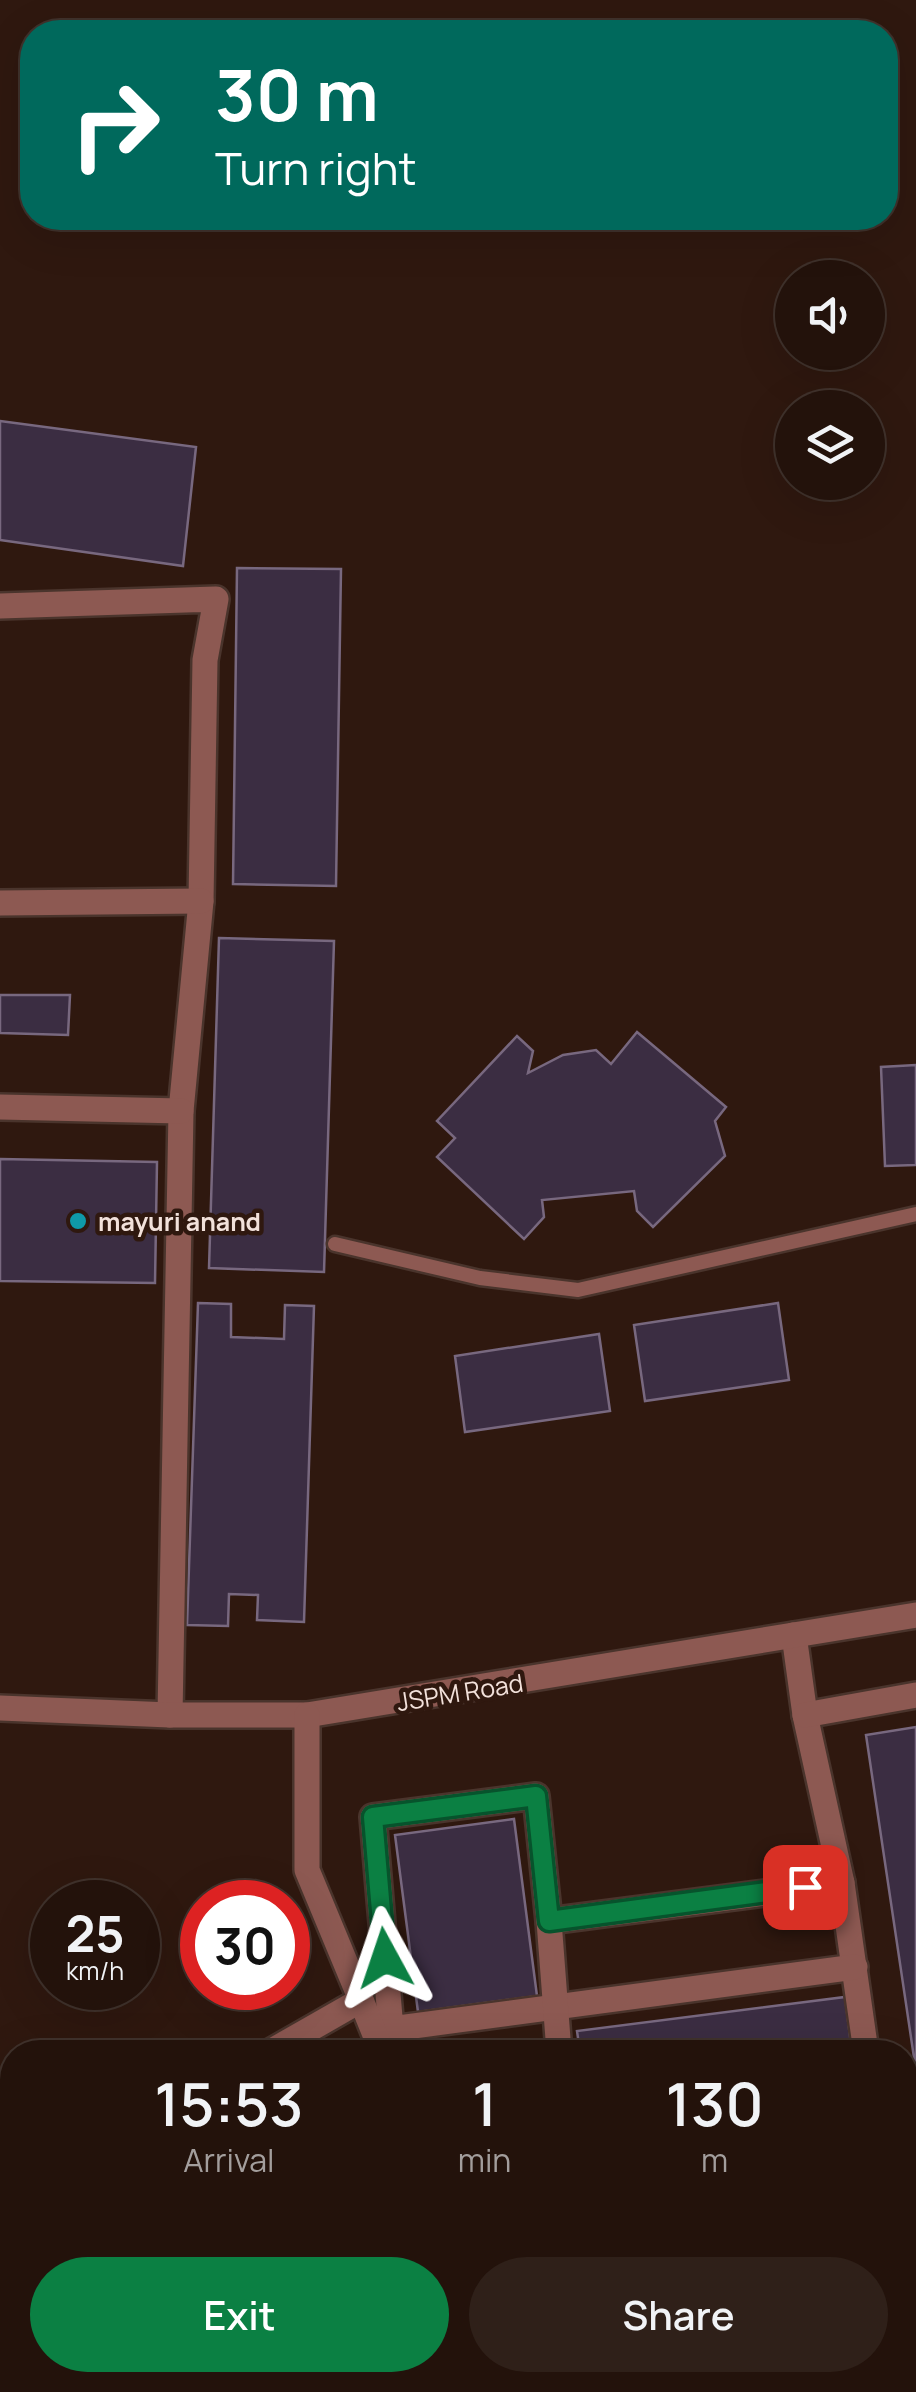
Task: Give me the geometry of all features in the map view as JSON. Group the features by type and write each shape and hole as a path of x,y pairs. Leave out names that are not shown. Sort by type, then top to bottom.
{"street":[{"path":"0,606 216,600 205,660 201,901 181,1111 170,1715"},
{"path":"0,903 201,901"},
{"path":"0,1107 181,1111"},
{"name":"JSPM Road","path":"0,1708 170,1715 307,1715 916,1615"},
{"path":"794,1635 805,1715 842,1882 864,2040"},
{"path":"805,1715 916,1695"},
{"path":"307,1715 307,1870 361,2000 382,2038"},
{"path":"382,2038 373,1817 536,1796 558,2040"},
{"path":"549,1921 842,1882"},
{"path":"382,2038 554,2008 855,1967"},
{"path":"291,2040 361,2000"}],"lane":[{"path":"335,1244 480,1278 578,1290 916,1214"}],"building":[{"path":"0,421 196,447 183,566 0,540"},
{"path":"237,568 341,569 336,886 233,884"},
{"path":"219,938 334,941 324,1272 209,1268"},
{"path":"0,995 70,995 68,1035 0,1033"},
{"path":"637,1032 726,1107 715,1121 725,1156 653,1227 637,1211 634,1191 542,1200 544,1217 524,1239 437,1157 455,1138 437,1121 517,1036 533,1051 528,1073 563,1055 596,1050 611,1064"},
{"path":"916,1065 916,1165 885,1166 881,1067"},
{"name":"mayuri anand","path":"0,1159 157,1162 155,1283 0,1281"},
{"path":"198,1303 231,1304 231,1337 284,1339 285,1305 314,1306 304,1622 257,1620 258,1595 229,1594 228,1626 187,1625"},
{"path":"778,1303 789,1380 645,1401 634,1325"},
{"path":"599,1334 610,1411 465,1432 455,1356"},
{"path":"916,1727 916,2040 911,2040 866,1735"},
{"path":"514,1819 537,1996 418,2012 395,1835"},
{"path":"845,1997 850,2040 578,2040 577,2031"}],"place":[{"name":"mayuri anand","path":"78,1221"}],"route":[{"path":"385,1958 373,1817 536,1796 549,1921 805,1887"}]}
